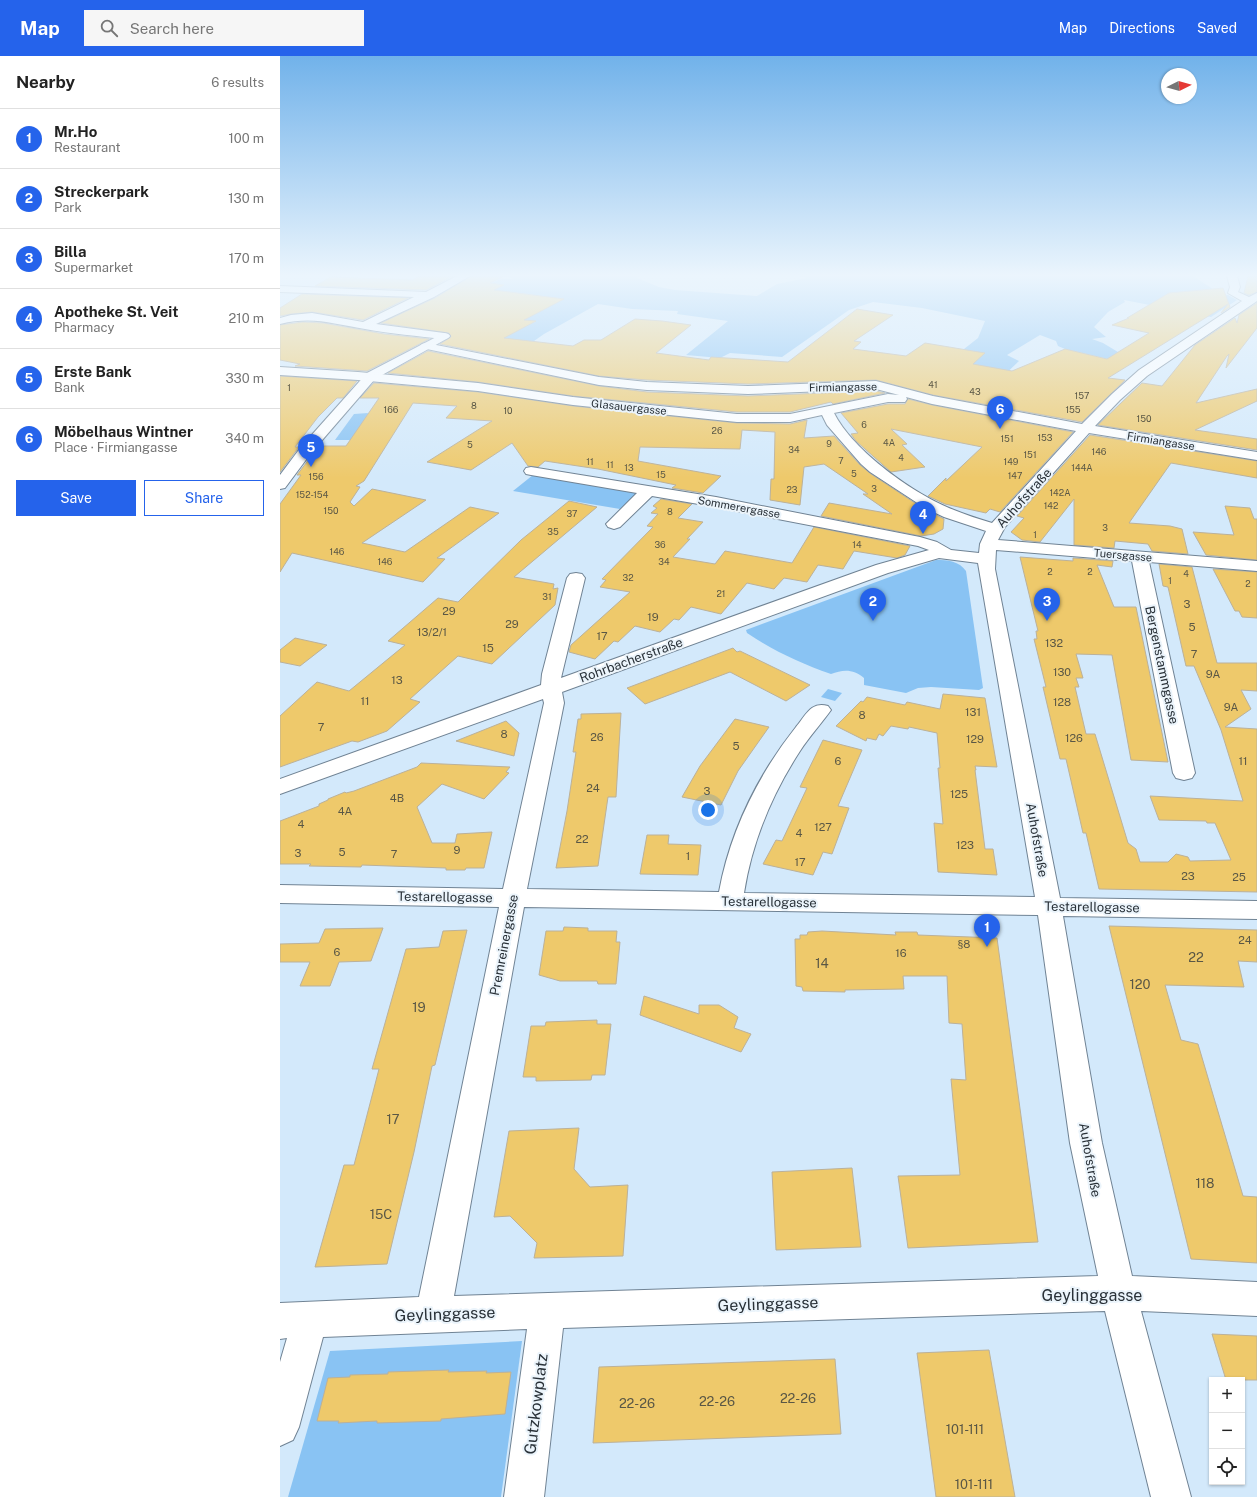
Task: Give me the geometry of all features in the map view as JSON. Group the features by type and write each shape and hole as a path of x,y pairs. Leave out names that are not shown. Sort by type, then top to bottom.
{"street":[{"path":"280,486 306,450 368,378 377,371 431,343"},
{"name":"Auhofstraße","path":"1171,1497 1118,1293 1086,1143 990,544 1086,429 1116,397 1143,373 1187,343"},
{"name":"Firmiangasse","path":"426,346 599,381 647,386 696,401 748,390 868,385 891,394 932,400 1086,429 1257,456"},
{"name":"Glasauergasse","path":"280,372 478,387 573,401 696,401 737,418 829,416"},
{"path":"573,401 599,381"},
{"path":"891,394 829,416 866,461 875,469 930,505 948,514 990,544"},
{"name":"Sommerergasse","path":"531,471 648,491 920,542 931,545 945,553"},
{"path":"614,524 648,491"},
{"name":"Rohrbacherstraße","path":"280,787 870,573 928,555 990,544"},
{"name":"Tuersgasse","path":"990,544 1257,566"},
{"name":"Bergenstammgasse","path":"1139,556 1184,773"},
{"name":"Premreinergasse","path":"433,1314 513,898 554,703 551,688 552,674 576,578"},
{"path":"730,901 733,878 748,833 766,790 786,755 821,710"},
{"name":"Testarellogasse","path":"280,894 1257,910"},
{"name":"Geylinggasse","path":"295,1321 547,1310 1118,1293 1257,1299"},
{"name":"Gutzkowplatz","path":"524,1497 547,1310"},
{"path":"280,1426 295,1321"}],"shaded area":[{"path":"701,343 802,343 782,357 730,353 720,358 686,355"},
{"path":"971,343 1026,343 1007,355 1019,361 998,381 945,364"},
{"path":"1057,343 1103,343 1118,352 1108,359 1058,346"},
{"path":"368,413 360,440 335,440 354,414"},
{"path":"533,475 638,492 620,509 513,491"},
{"path":"936,560 945,560 957,563 966,571 983,688 979,690 931,687 918,688 906,693 864,685 864,678 852,671 840,671 831,674 788,656 747,633 746,630"},
{"path":"828,689 842,693 835,701 821,697"},
{"path":"522,1341 501,1497 288,1497 330,1351"}],"building":[{"path":"280,343 421,343 367,371 295,366 300,364 280,360"},
{"path":"549,343 573,346 578,343 668,343 656,353 709,360 711,357 788,362 812,343 860,343 853,349 906,356 926,343 985,353 973,364 1012,371 1065,349 1107,359 1132,343 1164,343 1108,378 1125,380 1082,422 933,395 876,380 748,384 647,380 599,376 440,344"},
{"path":"1198,343 1245,343 1226,368 1229,354 1227,356 1196,403 1257,389 1257,401 1195,430 1257,439 1257,450 1098,425 1142,383 1162,386"},
{"path":"428,351 599,386 647,392 748,396 876,391 885,393 833,404 831,402 790,412 737,412 573,396 478,382 388,373"},
{"path":"280,376 357,381 343,398 337,398 318,417 295,447 299,447 280,472"},
{"path":"374,383 478,392 573,406 737,423 790,424 807,420 804,438 834,436 860,465 871,474 924,509 944,519 943,529 934,534 921,536 821,516 829,503 892,514 863,494 868,494 824,464 804,467 800,505 770,500 771,479 774,479 775,432 742,430 740,449 640,447 638,461 721,476 703,493 672,488 676,485 598,469 545,461 538,467 528,466 512,443 471,470 427,462 492,421 446,418 457,406 413,403 364,481 356,486 360,487 350,502 354,506 372,489 426,500 362,543 405,552 470,507 499,513 437,558 445,559 423,582 292,553 280,572 280,504 301,475 297,475 319,446 346,446 379,398 360,398"},
{"path":"908,399 1073,432 1000,512 990,509 986,513 945,504 928,496 946,478 946,481 982,447 891,429 907,444 902,445 925,467 891,472 856,441 851,434 858,433 841,413 888,404 905,404"},
{"path":"1090,435 1257,461 1257,478 1171,463 1129,523 1170,526 1182,529 1188,554 1152,551 1148,544 1115,541 1114,548 1074,545 1074,499 1040,542 1022,540 1011,532 1024,518 1017,516"},
{"path":"661,499 692,504 678,518 703,522 673,557 715,564 725,551 792,563 814,527 910,546 905,555 897,558 854,551 843,569 818,565 807,582 784,578 774,589 747,583 721,614 691,607 679,620 674,619 660,632 635,626 618,642 614,641 595,659 569,652 571,645 630,592 600,587 606,580 602,579 653,527 647,526 658,514 651,513 657,508 653,506"},
{"path":"569,501 597,507 514,577 554,584 553,589 558,588 555,605 492,664 458,656 410,699 420,702 387,731 358,742 352,741 280,767 280,716 317,682 349,691 405,645 388,641 438,598 458,602 521,540"},
{"path":"1225,506 1250,508 1254,519 1257,519 1257,560 1206,555 1193,532 1234,535"},
{"path":"1020,557 1073,561 1073,558 1113,561 1112,567 1097,565 1114,607 1136,607 1168,762 1131,760 1112,655 1076,654 1083,678 1076,678 1079,687 1075,687 1086,734 1095,734 1128,843 1136,849 1140,862 1168,862 1176,854 1188,857 1190,861 1231,860 1215,823 1207,823 1206,821 1159,820 1150,796 1243,801 1221,730 1194,666 1186,666 1168,587 1163,586 1159,564 1192,567 1217,663 1257,663 1257,691 1241,690 1251,709 1225,727 1257,729 1257,892 1099,889 1086,833 1083,833 1066,759 1060,759 1043,687 1046,687 1034,639 1037,639 1036,631 1038,631"},
{"path":"1213,569 1257,572 1257,618 1242,617 1239,611 1235,611"},
{"path":"295,638 327,645 300,666 280,662 280,650"},
{"path":"733,648 737,652 740,651 810,685 786,701 730,672 645,704 627,688"},
{"path":"943,694 985,698 997,767 975,766 975,770 985,849 993,849 997,875 938,872 934,823 943,824 938,768 940,768 937,733 909,727 908,729 891,726 883,736 879,734 876,740 867,738 866,741 836,726 867,697 905,705 907,702 940,709"},
{"path":"621,713 616,797 608,797 598,866 556,868 576,752 573,752 578,719 581,719 581,714"},
{"path":"735,719 769,727 738,771 721,805 682,797 700,766"},
{"path":"506,721 519,733 514,756 456,741"},
{"path":"823,740 862,750 838,806 849,808 832,854 823,852 813,875 763,864 776,840 782,841 807,788 800,787"},
{"path":"421,763 510,767 506,772 509,773 484,799 442,784 417,807 432,843 455,843 457,834 492,832 484,868 446,870 446,868 362,865 361,867 309,866 311,864 280,864 280,821 319,806 319,804 328,799 345,792 354,791 417,767"},
{"path":"647,835 669,835 668,844 701,845 698,875 640,874"},
{"path":"1109,926 1257,930 1257,962 1238,961 1244,987 1165,985 1181,1040 1198,1044 1243,1196 1257,1197 1257,1263 1191,1259"},
{"path":"564,927 588,928 588,931 617,931 616,942 620,942 616,984 598,984 597,981 560,981 539,975 546,931 563,931"},
{"path":"383,928 371,961 339,962 330,986 300,986 310,962 280,962 280,944 319,943 325,929"},
{"path":"467,930 435,1065 432,1066 414,1152 387,1264 315,1267 344,1165 354,1165 379,1069 372,1069 406,949 439,947 443,931"},
{"path":"822,931 896,935 895,932 917,932 918,935 997,938 1038,1242 908,1248 898,1176 960,1175 951,1079 966,1080 962,1024 949,1023 947,976 903,976 904,989 845,990 845,992 803,991 802,987 796,986 795,939 800,939 800,935 807,935 808,932"},
{"path":"644,996 699,1014 699,1005 719,1005 738,1017 734,1028 751,1034 741,1052 640,1015"},
{"path":"597,1020 597,1024 611,1024 605,1075 592,1075 591,1080 536,1081 536,1077 523,1077 531,1026 545,1026 546,1022"},
{"path":"579,1128 574,1169 590,1187 628,1185 623,1256 534,1258 537,1243 510,1216 494,1217 509,1131"},
{"path":"852,1168 861,1247 776,1250 772,1172"},
{"path":"1212,1334 1257,1336 1257,1380 1245,1380 1245,1377 1225,1377"},
{"path":"989,1350 1015,1497 936,1497 917,1353"},
{"path":"835,1359 841,1434 593,1443 599,1367"},
{"path":"449,1370 448,1372 511,1372 505,1414 441,1419 441,1421 377,1423 377,1421 338,1423 339,1421 317,1421 328,1378 350,1377 350,1375 388,1374 388,1372"}],"place":[{"name":"Möbelhaus Wintner","path":"1000,429"},
{"name":"Erste Bank","path":"311,467"},
{"name":"Apotheke St. Veit","path":"923,534"},
{"name":"Streckerpark","path":"873,621"},
{"name":"Billa","path":"1047,621"},
{"name":"Mr.Ho","path":"987,947"}]}
